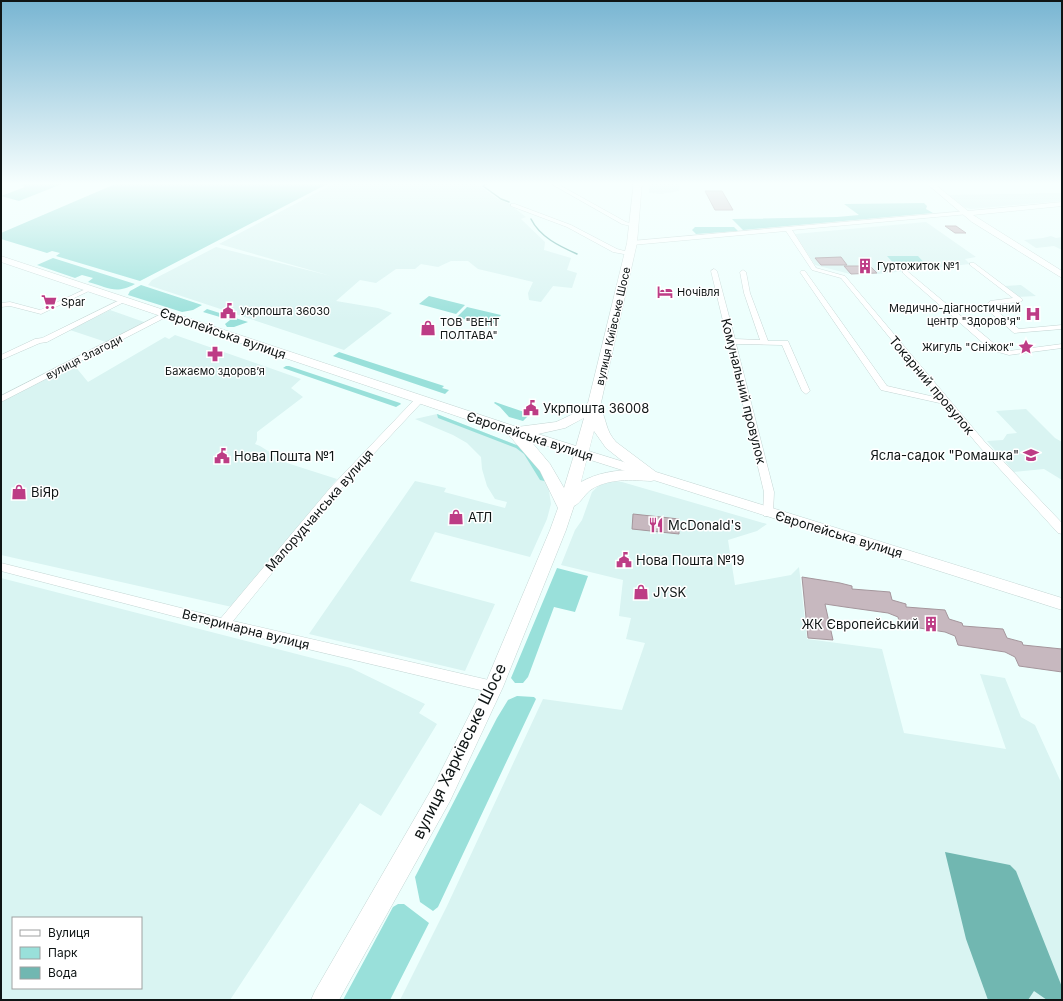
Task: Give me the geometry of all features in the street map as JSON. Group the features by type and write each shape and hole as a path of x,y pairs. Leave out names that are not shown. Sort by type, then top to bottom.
{"highway":[{"name":"вулиця Київське Шосе","path":"571,491 594,405 634,229"},
{"name":"Європейська вулиця","path":"1,259 582,453"},
{"path":"510,430 560,427 578,419 594,405 600,429 605,438 611,445 651,476"},
{"path":"510,430 548,469 555,481 566,509"},
{"path":"566,509 580,489 593,481 620,475 651,476"},
{"name":"вулиця Харківське Шосе","path":"324,1000 442,793 493,687 566,509 571,491"}],"main road":[{"path":"991,229 1062,275"},
{"name":"Європейська вулиця","path":"582,453 651,476 1062,604"}],"street":[{"path":"574,229 614,252 629,253"},
{"name":"Токарний провулок","path":"788,229 814,269 843,277 981,443 1062,530"},
{"path":"632,243 791,229"},
{"path":"972,264 1020,300 992,302 988,308 1017,331 1062,327"},
{"name":"Комунальний провулок","path":"714,271 769,492 768,512"},
{"path":"743,272 747,293 765,343"},
{"path":"803,272 884,388 946,402"},
{"path":"905,272 981,337 1001,351 1009,353 1062,346"},
{"path":"1,305 10,304 41,312 90,288"},
{"path":"1,358 38,341 44,340 124,300"},
{"name":"вулиця Злагоди","path":"1,399 166,315"},
{"path":"732,341 785,343 806,391"},
{"name":"Малорудчанська вулиця","path":"223,624 334,490 420,399"},
{"name":"Ветеринарна вулиця","path":"1,567 223,624 493,687"}],"shaded area":[{"path":"248,229 531,229 545,242 544,250 571,258 567,270 577,273 572,288 553,286 541,302 529,300 528,293 533,282 478,269 468,261 451,261 438,267 421,264 415,269 396,269 376,283 360,280 336,301 378,308 392,313 344,350 148,285 152,280 216,247 331,276 219,244"},
{"path":"853,229 936,229 976,257 965,259 970,264 878,274 850,274 815,265 795,234"},
{"path":"1051,236 1056,238 1062,237 1062,250 1054,246 1036,248 1024,240 1043,238"},
{"path":"1021,285 1036,296 1017,297 1003,286"},
{"path":"110,310 147,323 109,343 70,330"},
{"path":"175,335 301,379 291,388 303,397 257,432 257,440 255,444 287,463 337,479 232,607 1,555 1,401 74,365 88,382 165,337 169,339"},
{"name":"Ясла-садок \"Ромашка\"","path":"1026,409 1055,438 1062,442 1062,480 1044,469 1014,472 987,441 1003,440 1007,434 1017,433 996,411"},
{"path":"437,414 519,446 547,478 551,504 547,519 530,557 435,532 410,581 495,604 465,671 309,634 415,481 446,488 444,492 505,508 507,502 495,499 487,486 482,469 481,457 467,443 453,435 415,419"},
{"path":"612,481 622,482 767,524 757,531 728,540 735,585 791,575 799,567 807,639 882,649 904,733 1006,749 980,674 1005,678 1021,717 1035,725 1060,780 1062,781 1062,1000 400,1000 447,906 543,699 622,710 645,643 626,639 631,618 619,616 623,580 561,565 575,530 582,520 592,492 599,485"},
{"path":"1,578 351,668 425,704 419,713 437,724 381,816 360,803 230,1000 1,1000"}],"green space":[{"path":"11,229 241,229 140,281 56,256 60,253 52,251 47,253 1,239 1,233"},
{"path":"693,229 736,229 738,231 696,234 692,230"},
{"path":"742,229 757,229 743,230"},
{"path":"887,256 918,256 929,268 898,268"},
{"path":"53,258 135,284 117,290 88,282 93,278 82,275 75,278 37,265"},
{"path":"141,285 202,305 193,310 182,312 128,295 130,291"},
{"path":"429,296 465,305 456,314 419,304"},
{"path":"467,307 501,315 491,326 457,317"},
{"path":"207,309 248,322 234,327 227,327 225,324 230,320 203,312"},
{"path":"339,352 444,386 442,388 449,390 445,394 333,356"},
{"path":"286,366 401,404 396,407 283,368"},
{"path":"495,402 530,414 523,421 509,417 494,403"},
{"path":"437,414 519,446 527,452 547,478 544,481 540,480 524,454 516,448 438,418"},
{"path":"557,568 588,576 575,612 554,607 528,677 523,683 515,683 511,678"},
{"path":"517,696 534,697 536,699 438,907 433,911 420,902 415,877 497,718 508,700"},
{"path":"398,904 404,904 429,923 390,1000 343,1000 393,907"}],"water":[{"path":"945,852 1010,865 1016,871 1062,987 1062,1000 1047,1000 1034,991 1028,1000 988,1000 966,939"}],"building":[{"path":"949,229 960,229 966,233 955,233"},
{"path":"841,257 847,265 821,265 815,258"},
{"path":"844,266 870,266 877,273 851,274"},
{"name":"McDonald's","path":"633,514 679,519 679,534 632,529"},
{"name":"ЖК Європейський","path":"802,577 840,583 852,586 852,589 890,592 892,600 906,604 906,607 945,610 949,619 962,623 963,626 1003,629 1007,638 1022,642 1023,645 1062,649 1062,672 1019,666 1015,657 1005,652 958,645 955,636 945,632 900,625 898,617 888,613 825,604 833,640 808,638"}],"waterway":[{"path":"537,229 557,244 577,254"}],"place":[{"name":"Гуртожиток №1","path":"865,266"},
{"name":"Ночівля","path":"665,292"},
{"name":"Spar","path":"49,302"},
{"name":"Укрпошта 36030","path":"228,311"},
{"name":"Медично-діагностичний центр \"Здоров'я\"","path":"1033,314"},
{"name":"ТОВ \"ВЕНТ ПОЛТАВА\"","path":"428,328"},
{"name":"Жигуль \"Сніжок\"","path":"1026,347"},
{"name":"Бажаємо здоровʼя","path":"215,354"},
{"name":"Укрпошта 36008","path":"531,408"},
{"name":"Ясла-садок \"Ромашка\"","path":"1031,455"},
{"name":"Нова Пошта №1","path":"222,456"},
{"name":"ВіЯр","path":"19,492"},
{"name":"АТЛ","path":"456,517"},
{"name":"McDonald's","path":"656,525"},
{"name":"Нова Пошта №19","path":"624,560"},
{"name":"JYSK","path":"641,592"},
{"name":"ЖК Європейський","path":"931,624"}]}
